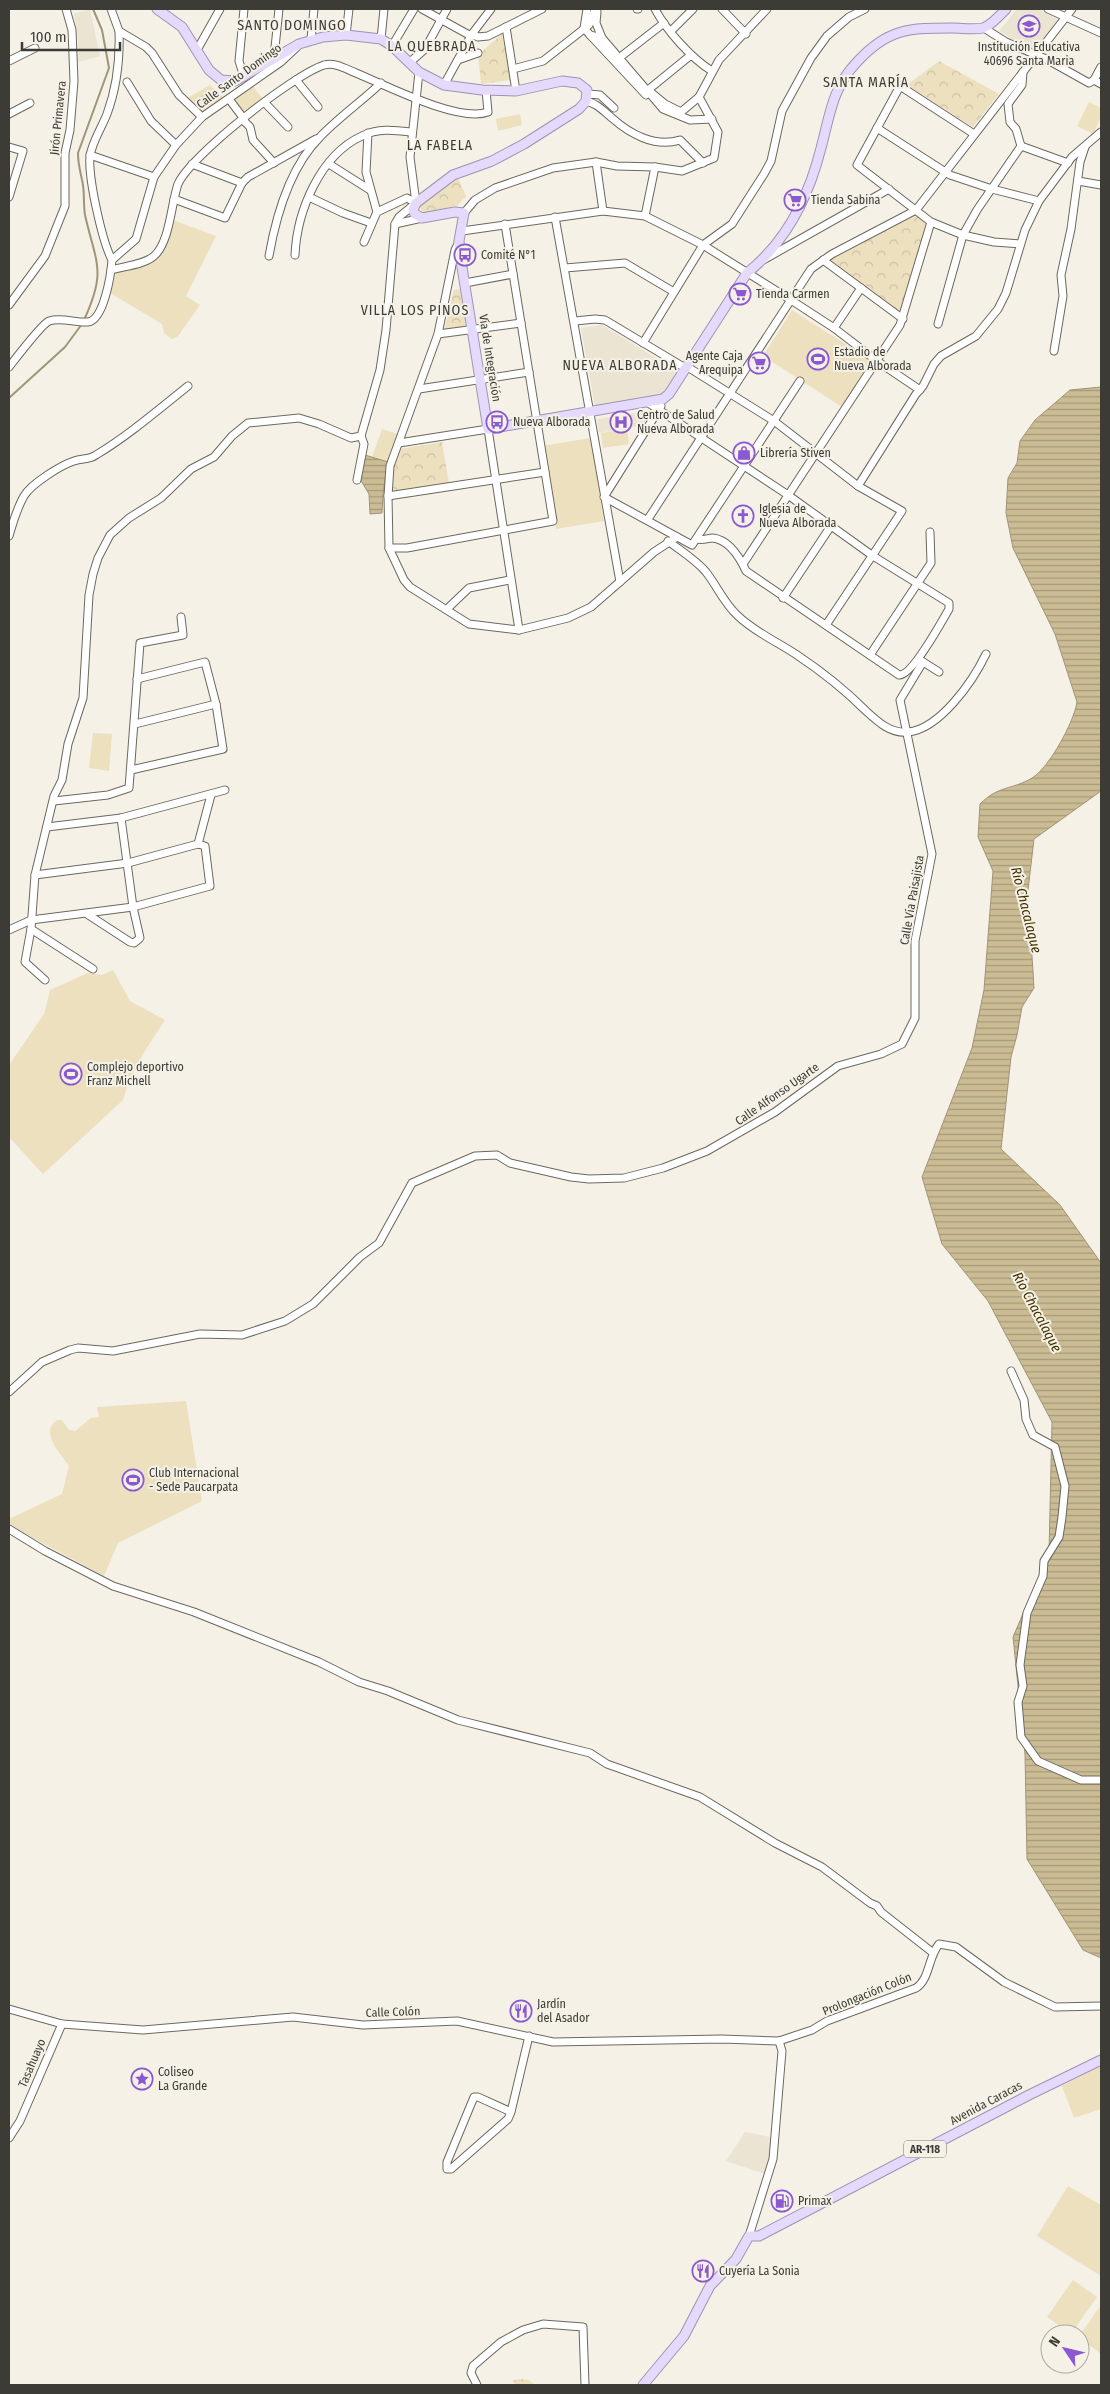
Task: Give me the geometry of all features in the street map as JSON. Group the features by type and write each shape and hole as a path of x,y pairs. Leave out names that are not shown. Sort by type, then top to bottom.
{"main road":[{"path":"157,9 168,12 189,37 210,70 221,80 235,81 244,77 274,57 299,44 311,40 346,35 381,40 392,46 419,72 444,85 486,90 516,90 562,81 578,83 584,87 587,98 579,109 524,144 492,161 453,176 416,203 413,210 415,214 422,218 455,212 464,213"},
{"path":"488,429 647,402 662,399 669,394 748,273 764,259 784,234 806,193 816,169 835,93 858,60 892,34 906,29 984,28 1006,9"},
{"name":"Vía de Integración","path":"464,213 459,241 488,429"},
{"name":"Avenida Caracas","path":"749,2236 759,2236 1029,2095 1101,2060"},
{"path":"643,2385 680,2343 710,2286 736,2259 749,2236"}],"street":[{"name":"Jirón Primavera","path":"9,305 45,256 65,206 65,153 70,130 74,81 72,30 66,9"},
{"path":"9,367 46,323 57,320 84,321 96,317 102,305 112,260 103,241 90,155 112,100 120,53 119,31 112,9"},
{"path":"197,50 220,9"},
{"path":"244,9 239,61 244,77"},
{"path":"274,57 278,9"},
{"path":"311,40 314,9"},
{"path":"346,35 349,9"},
{"path":"381,40 384,9"},
{"path":"392,46 414,9"},
{"path":"422,9 441,21 478,37 488,36 542,9"},
{"path":"409,63 425,49 447,9"},
{"path":"444,85 472,35 491,9"},
{"path":"587,9 584,28 652,103 676,116 690,120 712,119"},
{"path":"513,69 543,61 584,28 592,20 596,9"},
{"path":"596,9 596,23 602,38 648,90 659,106"},
{"path":"654,9 700,64 712,71"},
{"path":"671,31 693,9"},
{"path":"722,9 746,34"},
{"path":"648,90 665,104 681,112 698,97 712,71 726,51 746,34 767,9"},
{"path":"642,342 703,245 732,224 764,174 770,161 782,111 810,58 827,36 849,17 865,9"},
{"path":"1048,9 1101,33"},
{"path":"648,520 812,269 822,260 916,210 1072,9"},
{"path":"619,58 664,23"},
{"path":"506,27 516,90"},
{"path":"984,28 989,29 1006,42 1046,59 1089,83 1094,80 1101,67"},
{"path":"119,31 146,47 162,67 179,95 202,117"},
{"path":"590,35 602,38"},
{"name":"Calle Santo Domingo","path":"112,260 136,239 154,177 176,145 202,117 281,62 299,44"},
{"path":"9,61 36,48"},
{"path":"458,60 478,53"},
{"path":"648,90 692,55"},
{"path":"111,270 140,262 156,255 164,238 179,182 192,164 216,140 296,80 324,65 333,64 446,110 481,115 488,112 486,90"},
{"path":"1021,146 1016,129 1010,122 1008,104 1022,85 1023,71"},
{"path":"416,203 410,157 414,96 419,72"},
{"path":"296,80 318,107"},
{"path":"1094,80 1101,84"},
{"path":"127,82 151,121 176,145"},
{"path":"269,256 275,223 301,162 319,138 381,83"},
{"path":"974,134 900,86 857,165 931,222 963,235 994,242 1020,244"},
{"path":"587,98 600,95 614,108"},
{"path":"464,213 475,200 504,184 553,168 596,162 617,166 655,167 682,171 714,158 717,150 718,132 698,97"},
{"path":"587,98 621,126 640,137 666,142 680,140 703,163"},
{"path":"228,99 250,127 253,140 274,163"},
{"path":"9,114 30,103"},
{"path":"265,103 288,127"},
{"path":"877,128 944,173 992,189 1039,201"},
{"path":"295,255 296,239 309,197 329,164 342,148 368,133 390,130 411,132"},
{"path":"858,486 920,390 934,364 941,356 976,336 998,309 1006,293 1020,244 1039,201 1068,163 1101,132"},
{"path":"368,133 366,172 377,212"},
{"path":"174,199 225,218 242,183 248,177 319,138"},
{"path":"1054,351 1063,296 1061,275 1071,229 1080,162 1086,145"},
{"path":"1021,146 1068,163"},
{"path":"938,324 963,235 1021,146"},
{"path":"9,147 23,151 9,197"},
{"path":"90,155 154,177"},
{"path":"596,162 603,211"},
{"path":"192,164 242,183"},
{"path":"329,164 370,190"},
{"path":"645,216 655,167"},
{"path":"1078,181 1101,185"},
{"path":"764,259 861,207 889,189"},
{"path":"309,197 343,213 371,223"},
{"path":"364,242 377,212 407,198 416,203"},
{"path":"357,480 364,444 361,436 380,370 386,330 395,224 399,217 416,203"},
{"path":"462,231 603,211 645,216 703,245 791,300 834,328 877,361 920,390"},
{"path":"555,217 592,411 604,497 620,582"},
{"path":"395,224 422,218"},
{"path":"743,564 903,319 931,222"},
{"path":"389,548 407,548 553,521 505,224"},
{"path":"459,241 455,250 438,334 390,466 388,496 389,548 404,580 410,587 469,624 519,630 579,613 591,607 668,541 677,536"},
{"path":"822,260 903,319"},
{"path":"566,268 625,263 674,292"},
{"path":"465,283 513,274"},
{"path":"834,328 861,288"},
{"path":"575,321 606,320 682,366 686,366 774,421 858,486 902,511 826,625"},
{"path":"438,334 473,331 521,323"},
{"path":"419,388 529,372"},
{"path":"604,497 692,545 746,466 800,381"},
{"path":"9,536 25,494 31,488 68,464 96,456 131,432 188,386"},
{"path":"604,497 659,411 662,399"},
{"path":"647,402 746,466 873,556 917,584"},
{"path":"45,980 24,962 31,929 35,875 54,801 62,780 68,744 82,698 93,574 98,558 110,535 128,518 161,498 191,469 214,457 232,436 248,423 299,418 319,424 351,438 361,436"},
{"path":"398,443 488,429 519,630"},
{"path":"388,496 545,472"},
{"path":"783,598 831,526"},
{"path":"870,655 931,563 930,532"},
{"path":"697,539 702,541 712,538 719,540 736,553 746,571 898,675 907,672 920,661 939,672"},
{"path":"668,541 705,571 738,616 798,656 853,698 883,726 906,732 922,728 948,707 975,673 986,654"},
{"path":"446,609 469,588 510,580"},
{"name":"Calle Vía Paisajista","path":"904,1042 915,1018 915,941 932,854 921,793 900,700 949,609 949,603 917,584"},
{"path":"54,801 108,795 129,788 140,643 183,636 181,617"},
{"path":"131,770 223,748 216,704 205,662 137,679"},
{"path":"135,724 216,704"},
{"path":"47,827 121,818 225,790"},
{"path":"198,844 210,795"},
{"path":"87,914 134,943 140,938 133,907 121,818"},
{"path":"9,930 31,920 133,907 210,886 205,846 198,844 128,863 35,875"},
{"path":"31,929 94,969"},
{"name":"Calle Alfonso Ugarte","path":"9,1392 42,1362 70,1350 78,1348 113,1350 200,1334 242,1335 285,1321 314,1304 346,1270 380,1243 403,1196 412,1183 475,1156 497,1155 510,1163 589,1179 624,1178 655,1170 683,1161 731,1139 775,1112 838,1066 881,1054 904,1042"},
{"path":"1011,1371 1024,1400 1026,1419 1034,1435 1055,1447 1065,1486 1059,1537 1044,1561 1043,1576 1027,1613 1020,1665 1023,1686 1018,1702 1021,1737 1038,1761 1081,1780 1101,1780"},
{"path":"9,1529 113,1586 194,1612 320,1662 359,1682 466,1722 590,1753 608,1764 700,1796 775,1843 827,1870 870,1903 877,1906 881,1912 932,1952 939,1944 956,1947 998,1978 1055,2007 1101,2006"},
{"name":"Prolongación Colón","path":"779,2040 812,2030 827,2021 916,1988 924,1980 932,1952"},
{"name":"Calle Colón","path":"9,2009 62,2024 143,2030 293,2017 363,2025 457,2021 553,2042 722,2039 779,2040"},
{"name":"Tasahuayo","path":"9,2138 20,2122 62,2024"},
{"path":"511,2112 478,2097 474,2098 447,2162 447,2170 451,2169 504,2122 511,2112 529,2036"},
{"path":"749,2236 767,2184 774,2153 782,2051 779,2040"},
{"path":"477,2385 471,2369 500,2342 522,2330 543,2324 584,2327 585,2385"}],"shaded area":[{"path":"90,9 100,56 78,62 78,40 74,14"},
{"name":"Institución Educativa 40696 Santa Maria","path":"1017,9 1038,9 1058,20 1034,52 999,31"},
{"path":"602,325 679,372 663,394 595,407 581,328"},
{"name":"Centro de Salud Nueva Alborada","path":"647,411 651,413 643,425 599,433 597,419"},
{"path":"745,2132 770,2137 770,2159 765,2174 726,2161"}],"green space":[{"path":"502,34 511,80 481,84 478,55"},
{"path":"939,61 999,94 973,127 907,85"},
{"path":"210,85 224,98 201,111 186,99"},
{"path":"253,86 262,98 242,113 233,101"},
{"path":"1089,102 1101,108 1101,117 1093,134 1077,126"},
{"path":"520,114 522,125 498,131 496,119"},
{"path":"458,178 466,196 458,205 424,214 419,206"},
{"path":"916,214 927,225 900,314 828,260"},
{"path":"173,220 216,236 186,296 200,305 178,336 172,339 164,333 162,324 110,293 116,272 154,261 158,257"},
{"path":"460,289 466,328 444,331 454,290"},
{"name":"Estadio de Nueva Alborada","path":"792,310 872,361 842,407 763,356"},
{"path":"382,429 398,434 388,462 372,457"},
{"path":"627,429 629,444 603,448 601,433"},
{"path":"591,438 604,521 556,529 542,446"},
{"path":"442,442 449,483 391,492 393,466 400,449"},
{"path":"93,733 112,734 109,771 89,768"},
{"name":"Complejo deportivo Franz Michell","path":"113,970 130,1001 165,1020 135,1068 123,1100 43,1174 9,1137 9,1065 44,1014 50,990 88,973 102,975"},
{"name":"Club Internacional - Sede Paucarpata","path":"186,1401 202,1501 118,1543 104,1576 9,1525 9,1519 62,1494 69,1466 51,1437 52,1425 57,1420 62,1420 69,1430 75,1431 91,1418 99,1417 97,1407"},
{"path":"1101,2066 1101,2109 1074,2118 1062,2086"},
{"path":"1068,2186 1101,2205 1101,2276 1037,2236"},
{"path":"1073,2280 1097,2297 1078,2324 1057,2324 1047,2317"},
{"path":"1101,2305 1101,2354 1090,2346 1090,2324 1088,2324"},
{"path":"519,2379 529,2380 535,2385 516,2385 512,2381"}],"water":[{"name":"Río Chacalaque","path":"1101,387 1101,791 1034,839 1026,907 1031,940 1034,988 1022,1007 1011,1057 1001,1149 1060,1205 1101,1263 1101,1958 1083,1950 1027,1859 1025,1754 1013,1637 1049,1553 1052,1422 988,1301 942,1244 922,1177 972,1048 984,990 993,871 978,837 980,804 993,794 1025,782 1039,773 1060,744 1071,721 1077,702 1055,634 1013,548 1006,513 1008,478 1017,463 1020,441 1035,420 1070,390"},
{"path":"365,455 388,462 382,513 370,514 369,494 360,479"}],"waterway":[{"path":"84,320 95,289 97,267 85,215 78,153 109,68 102,30 93,9"},
{"path":"9,398 65,347 82,324"}],"place":[{"name":"Institución Educativa 40696 Santa Maria","path":"1029,26"},
{"name":"Tienda Sabina","path":"795,200"},
{"name":"Comité N°1","path":"465,255"},
{"name":"Tienda Carmen","path":"740,294"},
{"name":"Estadio de Nueva Alborada","path":"818,359"},
{"name":"Agente Caja Arequipa","path":"759,363"},
{"name":"Nueva Alborada","path":"497,422"},
{"name":"Centro de Salud Nueva Alborada","path":"621,422"},
{"name":"Librería Stiven","path":"744,453"},
{"name":"Iglesia de Nueva Alborada","path":"743,516"},
{"name":"Complejo deportivo Franz Michell","path":"71,1074"},
{"name":"Club Internacional - Sede Paucarpata","path":"133,1480"},
{"name":"Jardín del Asador","path":"521,2011"},
{"name":"Coliseo La Grande","path":"142,2079"},
{"name":"Primax","path":"782,2201"},
{"name":"Cuyería La Sonia","path":"703,2271"}],"district":[{"name":"SANTO DOMINGO","path":"292,25"},
{"name":"LA QUEBRADA","path":"432,46"},
{"name":"SANTA MARÍA","path":"866,82"},
{"name":"LA FABELA","path":"440,145"},
{"name":"VILLA LOS PINOS","path":"415,310"},
{"name":"NUEVA ALBORADA","path":"620,365"}]}
